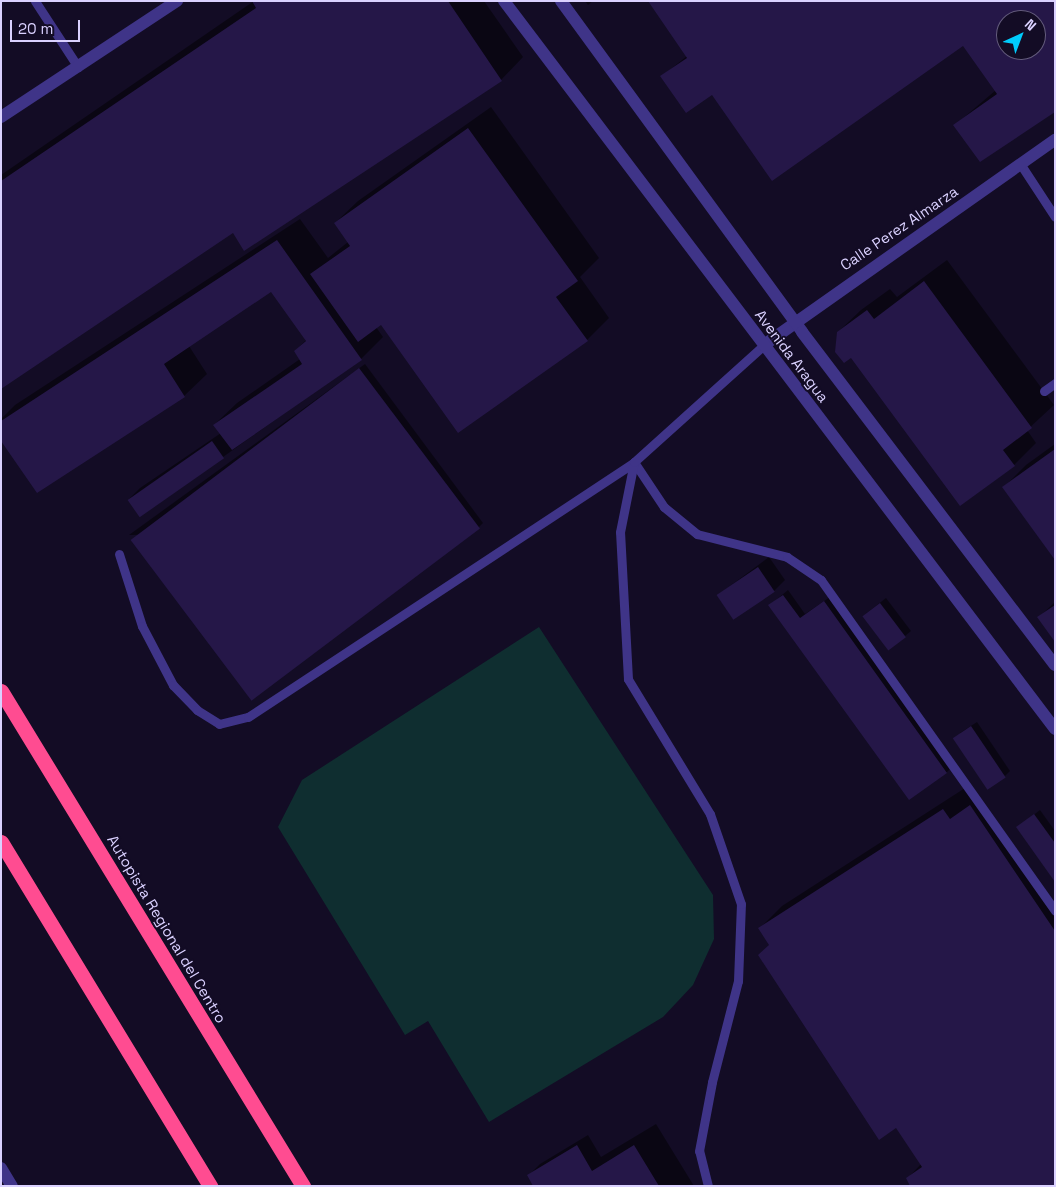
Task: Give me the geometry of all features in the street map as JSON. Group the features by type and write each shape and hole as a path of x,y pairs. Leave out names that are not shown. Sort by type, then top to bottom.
{"highway":[{"name":"Autopista Regional del Centro","path":"1,691 303,1186"},
{"path":"1,842 210,1186"}],"street":[{"path":"1,117 178,1"},
{"name":"Avenida Aragua","path":"504,1 1055,730"},
{"name":"Avenida Aragua","path":"561,1 794,322 1055,665"},
{"name":"Calle Perez Almarza","path":"764,344 1055,140"},
{"path":"1,1168 12,1186"}],"lane":[{"path":"35,1 78,67"},
{"path":"1021,165 1055,217"},
{"path":"119,554 142,626 173,685 196,710 219,724 248,717 634,462 764,344"},
{"path":"1044,391 1055,383"},
{"path":"634,462 664,507 697,534 787,557 821,580 1055,910"},
{"path":"634,462 620,532 628,679 710,814 741,904 738,981 712,1082 699,1151 708,1186"}],"green space":[{"path":"539,627 713,895 714,939 693,985 663,1017 489,1122 428,1021 405,1035 278,827 302,780"}],"building":[{"path":"252,1 448,1 502,81 244,251 233,233 1,389 1,181 256,8"},
{"path":"648,1 1055,1 1055,112 980,162 953,125 997,94 963,46 772,181 712,95 686,113 660,76 687,58"},
{"path":"468,128 578,281 556,297 588,341 458,433 381,325 358,342 310,274 350,246 334,223"},
{"path":"277,240 362,360 232,450 213,425 302,364 294,351 306,341 271,292 164,364 185,397 37,493 1,441 1,421"},
{"path":"924,281 1032,428 1003,450 1015,466 960,506 851,358 844,363 835,352 837,332 867,310 874,319"},
{"path":"359,368 480,529 252,701 131,540"},
{"path":"212,441 224,458 140,517 128,500"},
{"path":"1055,449 1055,560 1002,487"},
{"path":"758,567 775,592 733,620 717,595"},
{"path":"783,595 800,618 824,601 947,773 909,800 768,605"},
{"path":"880,603 906,637 888,651 862,616"},
{"path":"1055,605 1055,642 1037,617"},
{"path":"971,726 1006,777 987,790 953,738"},
{"path":"970,805 1055,931 1055,1186 910,1186 906,1178 922,1167 896,1128 879,1140 758,955 769,945 758,928 943,809 950,819"},
{"path":"1034,814 1055,843 1055,882 1016,827"},
{"path":"577,1145 592,1171 634,1145 659,1186 533,1186 527,1175"}]}
